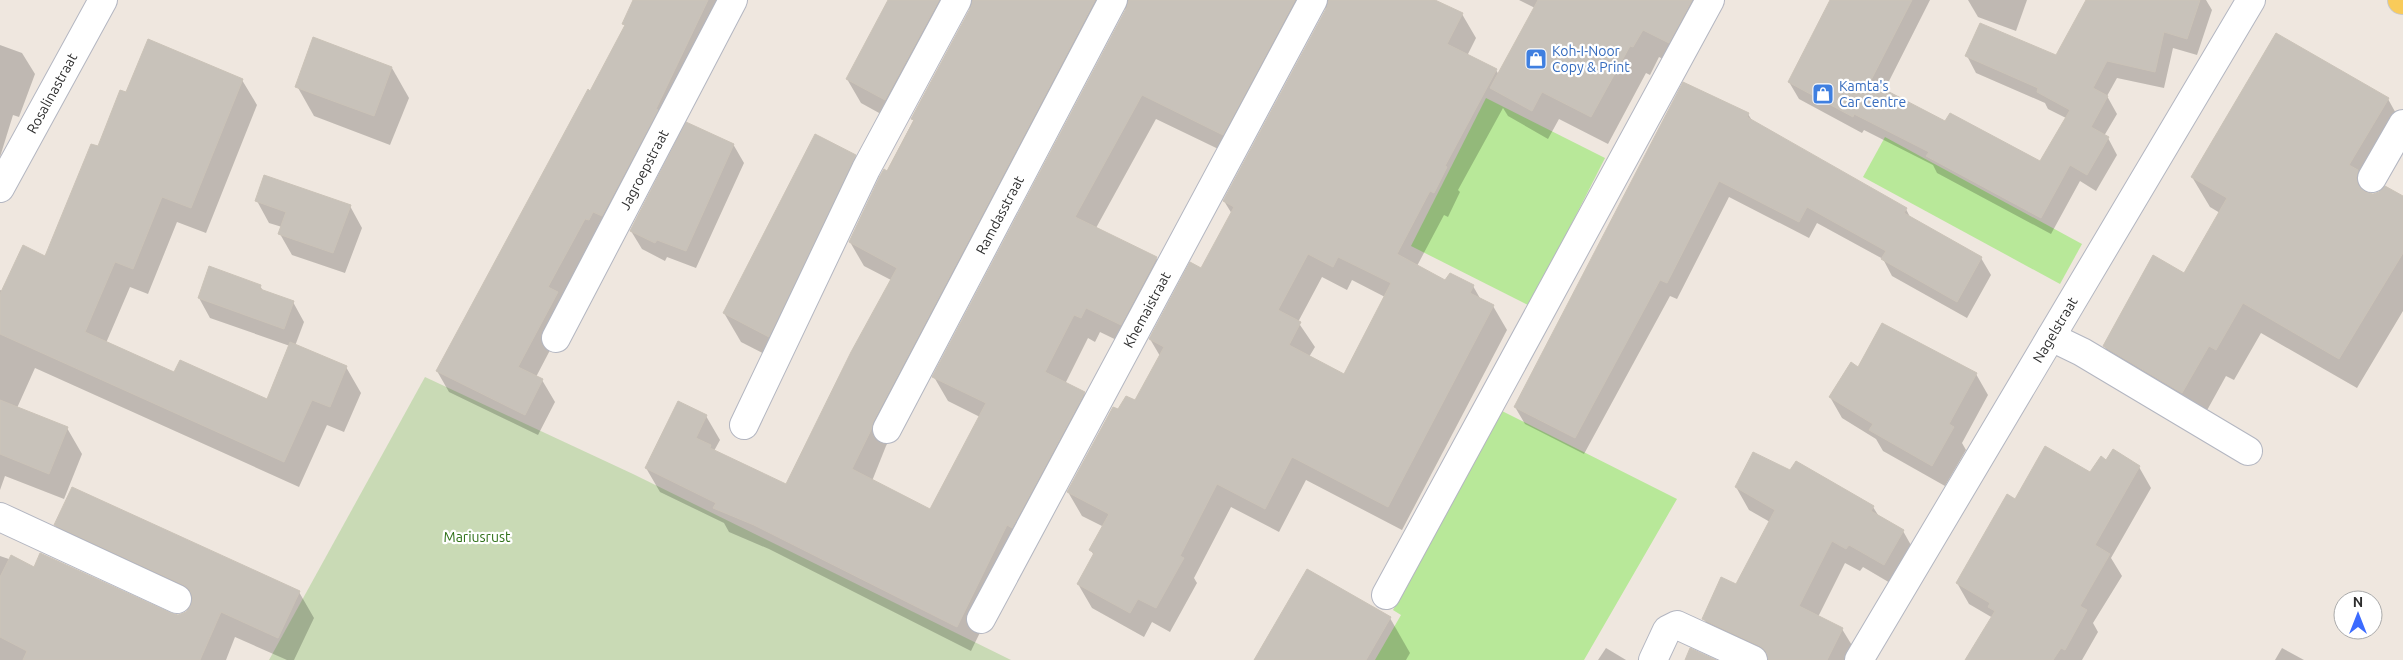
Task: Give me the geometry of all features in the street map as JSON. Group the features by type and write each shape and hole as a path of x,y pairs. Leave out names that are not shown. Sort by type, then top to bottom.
{"street":[{"name":"Rosalinastraat","path":"0,188 103,0"},
{"name":"Jagroepstraat","path":"556,338 733,0"},
{"path":"744,425 866,168 957,0"},
{"name":"Ramdasstraat","path":"887,429 1113,0"},
{"name":"Khemaistraat","path":"981,619 1313,0"},
{"path":"1386,595 1710,0"},
{"name":"Nagelstraat","path":"1859,660 2251,0"},
{"path":"2372,178 2403,124"},
{"path":"2051,337 2082,352 2248,451"},
{"path":"0,517 177,599"},
{"path":"1653,660 1667,630 1677,625 1753,660"}],"green space":[{"path":"1486,98 1605,158 1530,306 1411,246"},
{"path":"1885,137 2082,244 2060,284 1863,177"},
{"name":"Mariusrust","path":"425,377 633,474 1011,660 269,660"},
{"path":"1500,410 1677,499 1584,660 1375,660 1401,615 1393,610"}],"building":[{"path":"633,0 708,0 656,109 658,110 602,216 593,212 589,220 585,219 548,287 558,292 518,367 543,379 525,415 436,371 588,89 590,91 625,25 622,24"},
{"path":"888,0 939,0 885,100 846,79"},
{"path":"973,0 1095,0 873,422 852,469 930,509 986,403 932,377 1129,0 1295,0 1223,135 1142,95 1075,217 1157,257 1121,325 1086,308 1081,318 1074,315 1045,372 1085,392 1012,528 1007,525 957,627 754,525 713,508 716,503 645,468 678,401 707,415 696,438 711,445 710,448 786,484 851,352 897,268 849,242 880,176 884,169 887,171 914,120 911,119"},
{"path":"1329,0 1435,0 1463,13 1447,44 1497,69 1445,166 1447,167 1434,193 1430,191 1397,254 1445,280 1450,273 1474,285 1470,293 1494,305 1388,507 1292,457 1265,509 1217,484 1180,556 1184,558 1156,608 1138,599 1130,613 1077,584 1094,553 1089,550 1109,514 1067,492 1113,407 1118,409 1126,396 1135,400 1164,347 1149,339 1190,262 1201,268 1234,207 1223,201","holes":["1308,254 1333,267 1338,257 1391,283 1344,374 1289,345 1301,322 1278,310"]},
{"path":"1538,0 1692,0 1669,43 1643,30 1633,47 1630,46 1591,117 1542,92 1532,111 1490,88"},
{"path":"1830,0 1912,0 1870,82 1945,121 1950,113 2040,161 2070,110 2037,92 2038,88 1965,56 1980,23 2056,55 2086,0 2200,0 2187,39 2164,32 2155,72 2107,61 2093,88 2108,96 2091,127 2109,137 2087,175 2070,165 2041,218 1926,156 1929,152 1854,114 1853,117 1788,82"},
{"path":"2276,33 2389,98 2349,165 2358,170 2356,178 2358,185 2365,192 2373,194 2379,192 2385,186 2403,196 2403,253 2339,359 2243,303 2216,350 2209,346 2182,393 2103,346 2153,255 2184,273 2227,198 2191,177"},
{"path":"313,37 392,67 374,116 295,87"},
{"path":"148,39 243,79 191,208 162,197 133,269 115,262 85,332 174,372 180,360 267,399 290,342 347,366 330,407 312,400 284,462 0,334 0,294 23,245 45,256 91,144 98,146 120,90 126,92"},
{"path":"1683,82 1749,113 1747,117 1907,208 1904,213 1982,257 1957,302 1881,259 1886,251 1807,207 1799,222 1719,181 1667,283 1660,280 1575,438 1514,407"},
{"path":"686,122 734,144 686,251 657,240 655,243 630,231"},
{"path":"815,134 856,155 769,337 723,313"},
{"path":"264,175 351,205 333,253 278,234 286,212 255,201"},
{"path":"209,266 261,285 260,289 294,301 284,329 198,298"},
{"path":"1882,323 1977,373 1949,424 1954,427 1932,466 1869,430 1873,424 1829,397 1851,362 1858,367"},
{"path":"0,400 68,427 49,474 0,454"},
{"path":"2045,446 2090,472 2101,456 2106,460 2113,449 2140,466 2095,545 2110,554 2080,606 2087,610 2065,650 2061,648 2053,660 1965,660 1995,611 1988,607 1990,603 1956,583 2007,494 2015,499"},
{"path":"1753,452 1790,470 1796,461 1874,506 1871,511 1904,530 1884,565 1849,545 1846,549 1832,541 1799,606 1843,628 1827,660 1768,660 1766,651 1760,646 1702,619 1721,577 1736,584 1775,510 1735,487"},
{"path":"72,487 300,591 278,638 221,612 200,660 23,660 27,651 0,637 0,577 11,555 34,567 40,553 178,615 186,612 193,598 190,590 184,585 54,525"},
{"path":"1307,569 1391,617 1366,660 1254,660"},
{"path":"1690,648 1716,660 1685,660"}],"place":[{"name":"Koh-I-Noor Copy & Print","path":"1536,59"},
{"name":"Kamta's Car Centre","path":"1823,94"}]}
